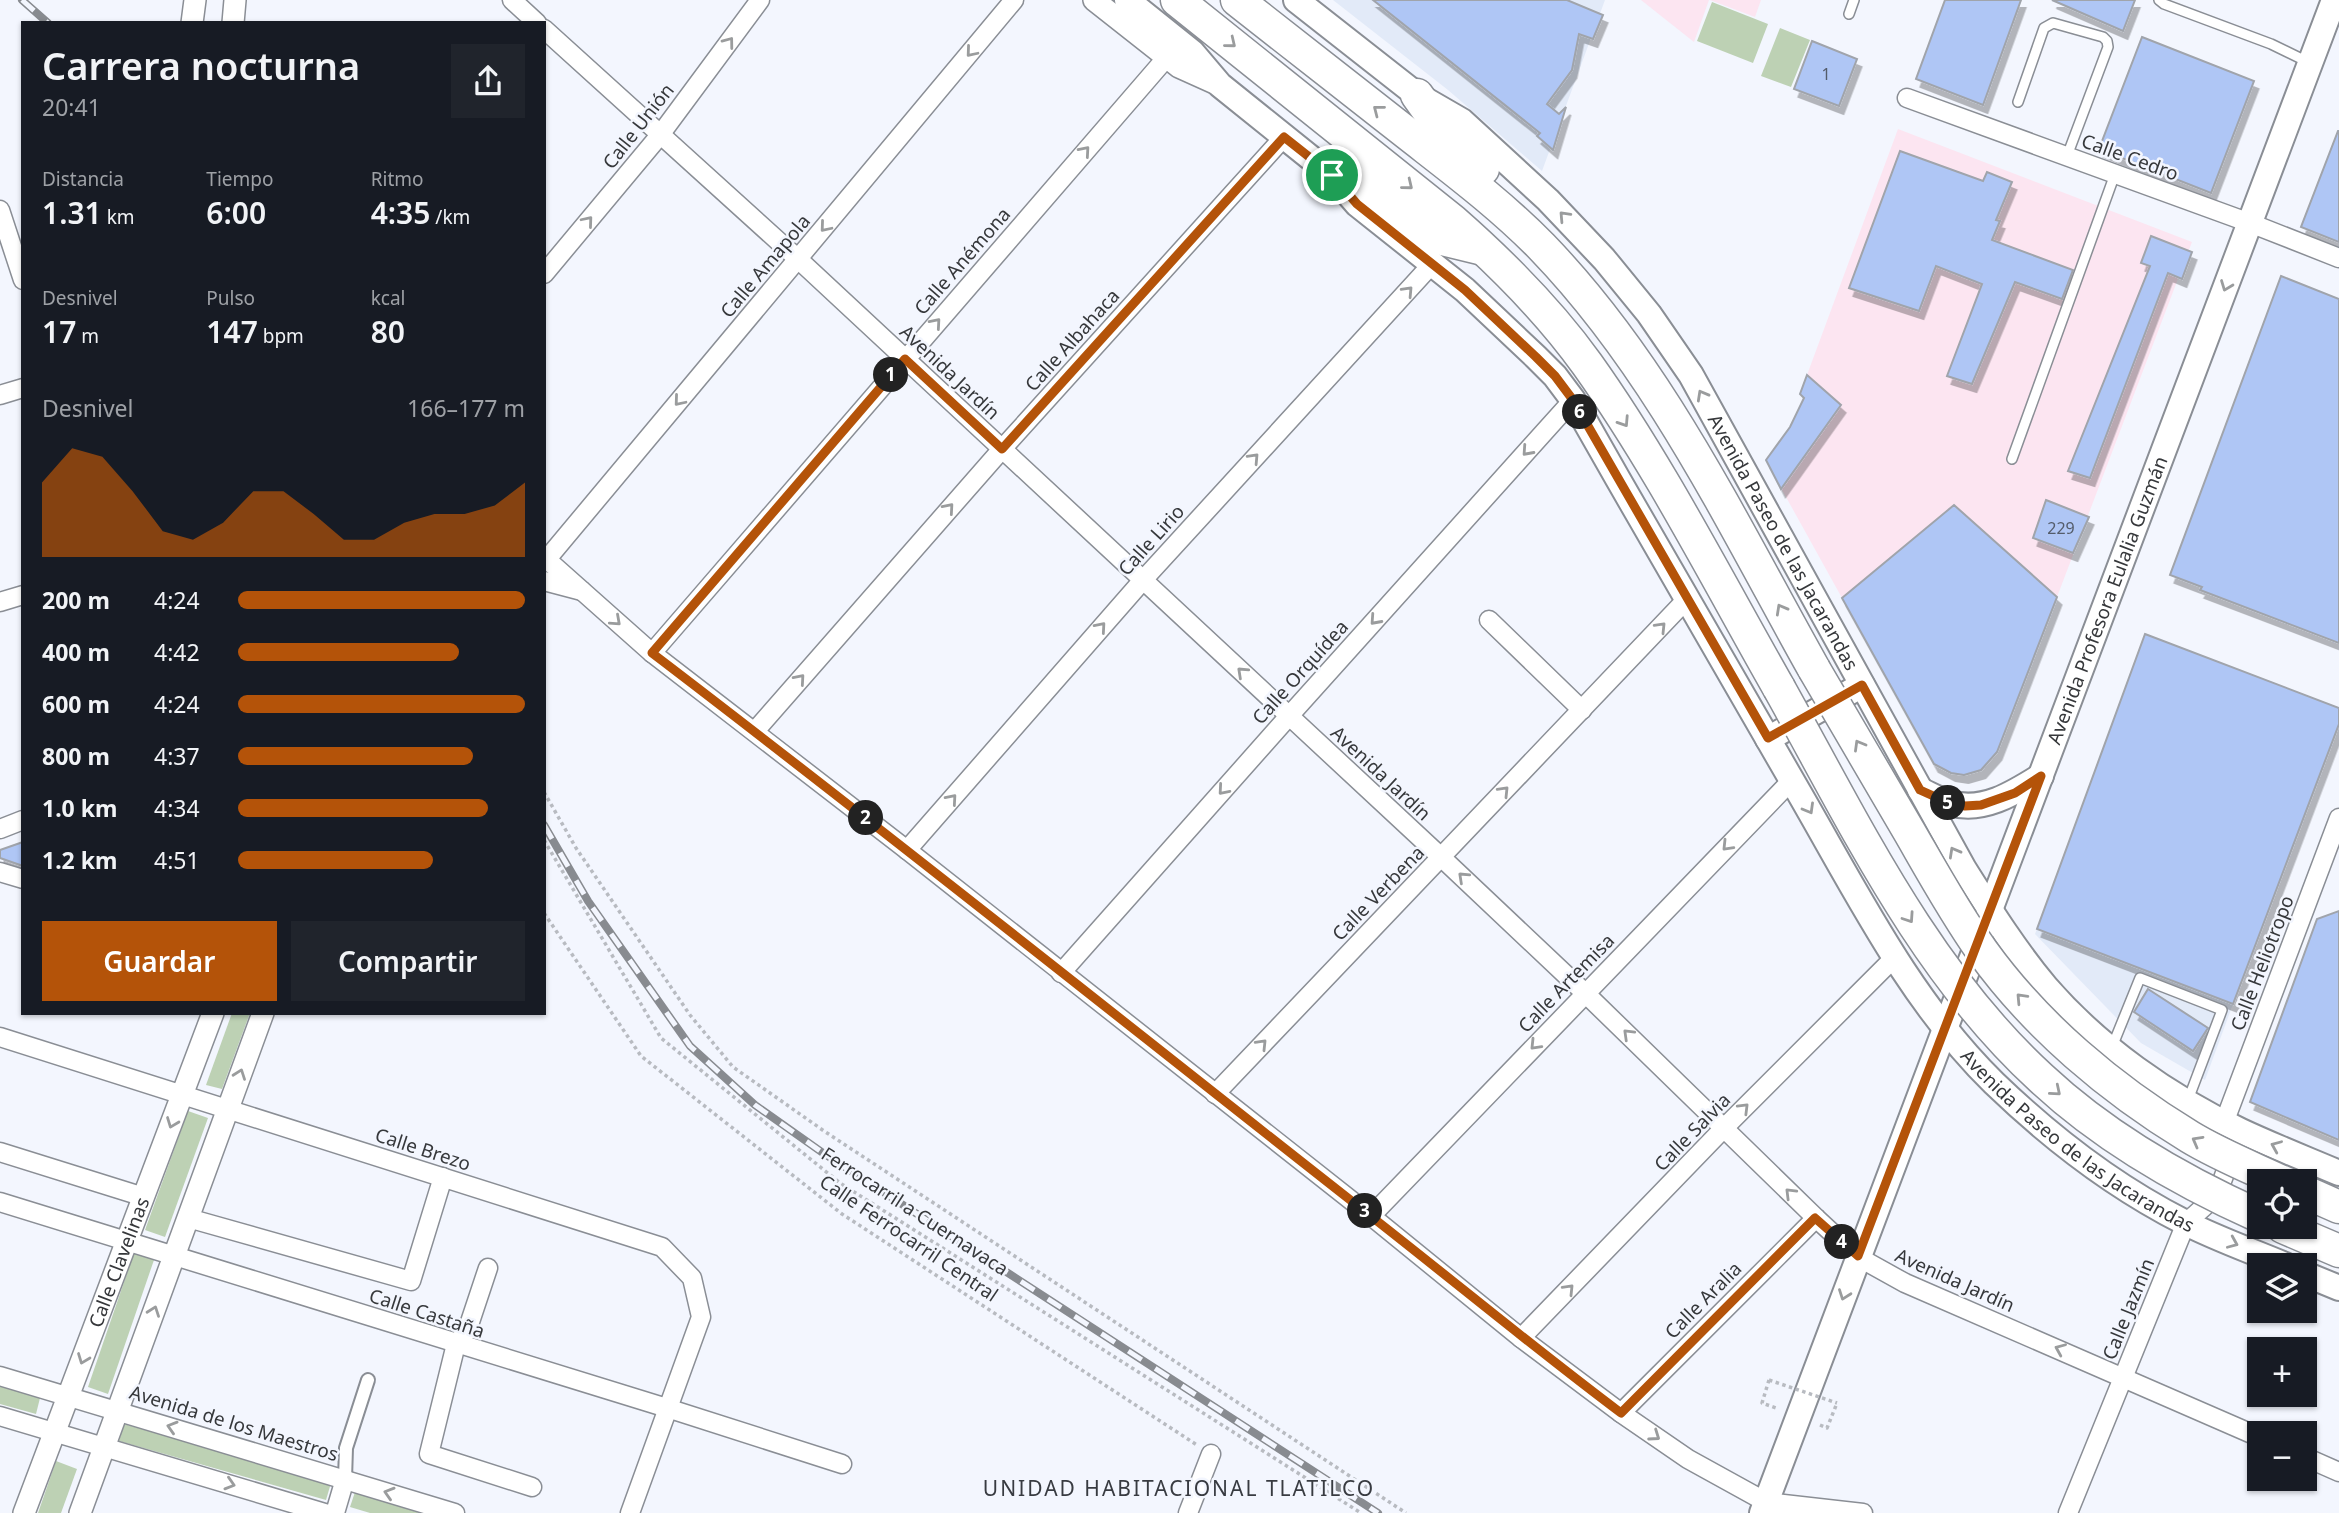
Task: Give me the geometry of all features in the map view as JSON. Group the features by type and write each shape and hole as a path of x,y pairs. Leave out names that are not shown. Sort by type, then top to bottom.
{"highway":[{"path":"1177,0 1486,250 1556,325 1587,364 1644,453 1900,904 1938,960 2003,1039 2040,1078 2083,1114 2143,1156 2204,1191 2247,1211"},
{"path":"1237,0 1509,216 1543,248 1611,328 1644,373 1682,434 1814,669 1955,911 1982,952 2009,986 2053,1033 2101,1074 2191,1138 2255,1169"},
{"path":"1417,95 1444,133 1490,176 1509,216"},
{"path":"1332,175 1366,186 1437,238 1486,250"},
{"path":"2317,1197 2339,1207"},
{"path":"2311,1239 2339,1251"}],"main road":[{"name":"Avenida Paseo de las Jacarandas","path":"1128,0 1192,52 1220,85 1332,175 1357,204 1433,263 1555,376 1573,400 1686,600 1895,957 1946,1028 1993,1082 2067,1146 2103,1173 2186,1223 2257,1253"},
{"name":"Avenida Paseo de las Jacarandas","path":"1296,0 1417,95 1462,121 1523,176 1604,259 1649,314 1691,375 1920,790 1990,910 2014,947 2046,987 2079,1021 2112,1049 2187,1102 2233,1127 2339,1173"},
{"name":"Avenida Profesora Eulalia Guzmán","path":"1769,1509 1858,1256 2333,0"},
{"path":"1768,738 1862,685"},
{"path":"1920,790 1949,803 1981,805 2015,793 2041,776"},
{"path":"2317,1278 2339,1288"}],"street":[{"path":"192,21 195,0"},
{"path":"233,21 235,0"},
{"path":"512,0 535,21"},
{"name":"Calle Unión","path":"546,272 660,135 760,0"},
{"name":"Calle Amapola","path":"546,558 1014,0"},
{"path":"1094,0 1179,67 1220,85"},
{"name":"Avenida Jardín","path":"546,31 798,259 1289,716 1585,993 1815,1218 1858,1256 1905,1283 2247,1432"},
{"name":"Calle Anémona","path":"652,653 1167,57"},
{"name":"Calle Cedro","path":"1907,98 2339,258"},
{"name":"Calle Albahaca","path":"755,731 1002,449 1284,137"},
{"path":"0,210 21,274"},
{"name":"Calle Lirio","path":"907,850 1143,580 1433,263"},
{"path":"0,395 21,389"},
{"name":"Calle Orquídea","path":"1061,974 1573,400"},
{"path":"546,558 652,653 907,850 1371,1216 1521,1338 1621,1413 1688,1459 1769,1509 1863,1513"},
{"path":"546,582 584,592"},
{"path":"0,602 21,595"},
{"name":"Calle Verbena","path":"1215,1094 1686,600"},
{"path":"1489,620 1582,710"},
{"name":"Calle Artemisa","path":"1371,1216 1792,780"},
{"name":"Calle Heliotropo","path":"2233,1127 2339,818"},
{"path":"0,829 21,821"},
{"path":"0,872 21,878"},
{"name":"Calle Salvia","path":"1521,1338 1724,1128 1895,957"},
{"name":"Calle Clavelinas","path":"24,1513 212,1015"},
{"path":"80,1513 262,1015"},
{"name":"Calle Brezo","path":"0,1037 662,1247 692,1278 701,1317 630,1513"},
{"name":"Calle Jazmín","path":"2068,1513 2186,1223 2217,1195 2233,1127"},
{"path":"0,1152 144,1197"},
{"path":"188,1218 411,1281 443,1177"},
{"name":"Calle Castaña","path":"0,1202 842,1464"},
{"name":"Calle Aralia","path":"1621,1413 1815,1218"},
{"path":"488,1268 467,1331 456,1344 429,1454 532,1487"},
{"name":"Avenida de los Maestros","path":"0,1376 455,1513"},
{"path":"335,1513 345,1479 346,1448 368,1380"},
{"path":"0,1416 324,1513"},
{"path":"1188,1513 1211,1454"},
{"path":"2317,1462 2339,1472"}],"lane":[{"path":"1849,14 1854,0"},
{"path":"2159,0 2271,44 2310,63"},
{"path":"2018,102 2044,28 2048,25 2053,23 2103,37 2108,41 2067,156"},
{"path":"2012,459 2115,174"},
{"path":"2112,1049 2140,978 2222,1010 2187,1102"}],"path":[{"path":"546,796 576,848 690,1015 733,1067 824,1131 1406,1513"},
{"name":"Ferrocarril a Cuernavaca","path":"546,843 661,1038 840,1182 1361,1513"},
{"name":"Calle Ferrocarril Central","path":"546,916 641,1056 842,1214 1211,1454"},
{"path":"1762,1403 1769,1380 1837,1403 1827,1428"}],"shaded area":[{"path":"1333,0 1605,0 1542,171 1448,90"},
{"path":"1641,0 1709,0 1694,42"},
{"path":"1710,0 1761,0 1755,17"},
{"path":"1898,129 2192,242 2057,597 1954,505 1842,598 1781,488 1841,406 1807,375"},
{"path":"2037,929 2233,1004 2205,1080 2141,1043 2035,934"}],"green space":[{"path":"1712,2 1768,24 1753,63 1697,41"},
{"path":"1780,28 1810,40 1791,87 1761,76"},
{"path":"231,1015 249,1015 222,1089 206,1085"},
{"path":"188,1111 208,1118 165,1237 145,1230"},
{"path":"135,1250 155,1257 108,1394 88,1387"},
{"path":"0,1386 40,1398 36,1414 0,1404"},
{"path":"124,1424 331,1483 326,1500 119,1441"},
{"path":"56,1461 77,1469 61,1513 38,1513"},
{"path":"355,1492 420,1513 370,1513 350,1507"}],"building":[{"path":"1373,0 1567,0 1603,15 1593,39 1579,34 1572,70 1547,104 1559,114 1566,107 1553,150 1537,136 1540,133"},
{"path":"1945,0 2021,0 1983,105 1916,79"},
{"path":"2052,0 2135,0 2123,31"},
{"path":"2142,37 2254,81 2211,193 2099,149"},
{"path":"1812,41 1857,59 1839,106 1794,89"},
{"path":"2339,131 2339,242 2301,227"},
{"path":"1900,151 1983,181 1987,172 2012,182 1996,220 2000,221 1992,240 2073,270 2062,299 2015,282 1972,384 1947,376 1982,284 1936,266 1919,311 1849,288"},
{"path":"2151,236 2192,252 2182,279 2168,273 2090,478 2068,471 2150,266 2141,263"},
{"path":"2281,276 2339,299 2339,643 2200,590 2202,587 2170,575"},
{"path":"1807,375 1841,405 1781,489 1766,460 1790,427 1804,398 1800,394"},
{"path":"2046,500 2089,517 2073,553 2033,538"},
{"path":"1954,505 2057,597 1997,752 1981,770 1964,775 1951,773 1934,764 1842,598"},
{"path":"2145,634 2339,708 2339,724 2233,1004 2037,929"},
{"path":"21,843 21,865 0,858 0,850"},
{"path":"2339,911 2339,1140 2250,1102 2317,919"},
{"path":"2148,989 2208,1028 2193,1051 2134,1012"}],"railway":[{"path":"22,0 46,21"},
{"path":"546,828 588,901 690,1046 755,1105 823,1153 1378,1513"}],"district":[{"name":"UNIDAD HABITACIONAL TLATILCO","path":"1179,1488"}],"route":[{"path":"1284,137 1332,175 1357,204 1465,290 1555,376 1573,400 1768,738 1862,685 1920,790 1949,803 1981,805 2015,793 2041,776 1858,1256 1815,1218 1621,1413 1521,1338 1371,1216 907,850 652,653 905,359 1002,449 1284,137"}]}
